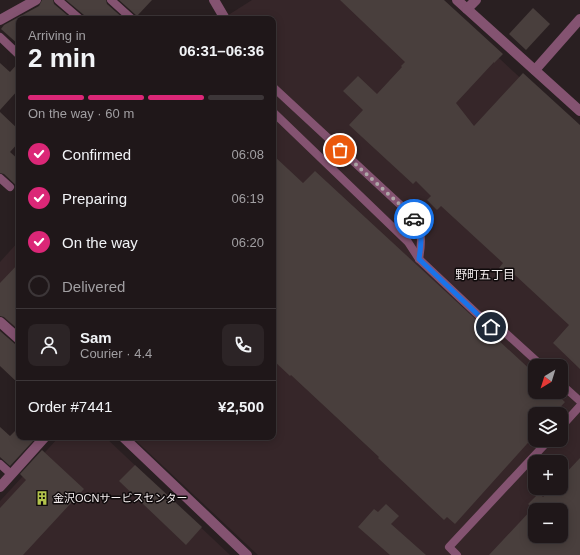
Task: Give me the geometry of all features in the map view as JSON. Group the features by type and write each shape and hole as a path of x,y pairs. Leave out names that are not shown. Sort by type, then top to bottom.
{"street":[{"path":"0,20 24,2 36,0"},
{"path":"214,0 223,16"},
{"path":"457,0 580,111"},
{"path":"467,9 476,0"},
{"path":"534,70 580,19"},
{"path":"0,322 16,336"},
{"path":"0,487 42,440"},
{"path":"126,440 247,555"}],"lane":[{"path":"58,0 77,16"},
{"path":"111,0 129,16"},
{"path":"0,37 16,52"},
{"path":"276,90 408,212 421,231 422,243 419,259"},
{"path":"276,115 408,242 419,259 491,327 499,327 534,359"},
{"path":"0,178 10,187"},
{"path":"568,390 580,401"},
{"path":"568,419 580,406"},
{"path":"457,555 449,547 542,447"},
{"path":"0,464 12,474"}],"shaded area":[{"path":"252,0 436,0 580,133 580,555 258,555 135,440 276,440 276,16 227,16"},
{"path":"16,244 16,328 0,314 0,262"},
{"path":"56,440 108,440 230,555 0,555 0,501"}],"building":[{"path":"42,0 53,0 54,4 68,16 21,16 39,6"},
{"path":"66,0 106,0 107,4 121,16 84,16"},
{"path":"119,0 152,0 137,16"},
{"path":"340,0 444,0 503,54 456,103 474,126 523,73 580,125 580,369 553,343 569,325 515,275 511,279 499,268 503,263 441,206 437,210 427,200 431,196 416,181 413,184 349,125 363,110 343,91 358,76 377,94 405,62"},
{"path":"533,8 550,24 526,50 509,34"},
{"path":"16,18 16,42 1,29 4,25"},
{"path":"0,63 10,72 16,65 16,92 0,110"},
{"path":"0,112 16,127 16,145 10,152 16,157 16,185 4,174 0,173"},
{"path":"276,158 303,183 315,171 528,368 528,399 562,399 565,402 560,407 528,407 528,443 455,524 447,517 444,520 291,375 290,376 276,363"},
{"path":"16,266 16,327 4,317 0,316 0,283"},
{"path":"0,331 16,344 16,381 0,366"},
{"path":"0,427 10,436 16,430 16,440 33,441 10,466 0,457"},
{"name":"金沢OCNサービスセンター","path":"42,450 84,489 23,555 0,555 0,508 26,480 20,474"},
{"path":"580,458 580,555 489,555 528,513 528,543 568,543 568,503 529,503 537,495 541,495 543,497 545,495 568,495 568,471"},
{"path":"135,465 202,527 186,545 119,481"},
{"path":"386,504 399,516 391,524 426,555 390,555 358,527 374,509 378,512"}],"way so far":[{"path":"340,150 414,219"}],"place":[{"name":"金沢OCNサービスセンター","path":"42,498"}],"district":[{"name":"野町五丁目","path":"485,275"}],"route":[{"path":"414,219 421,231 422,243 419,259 491,327"}]}
